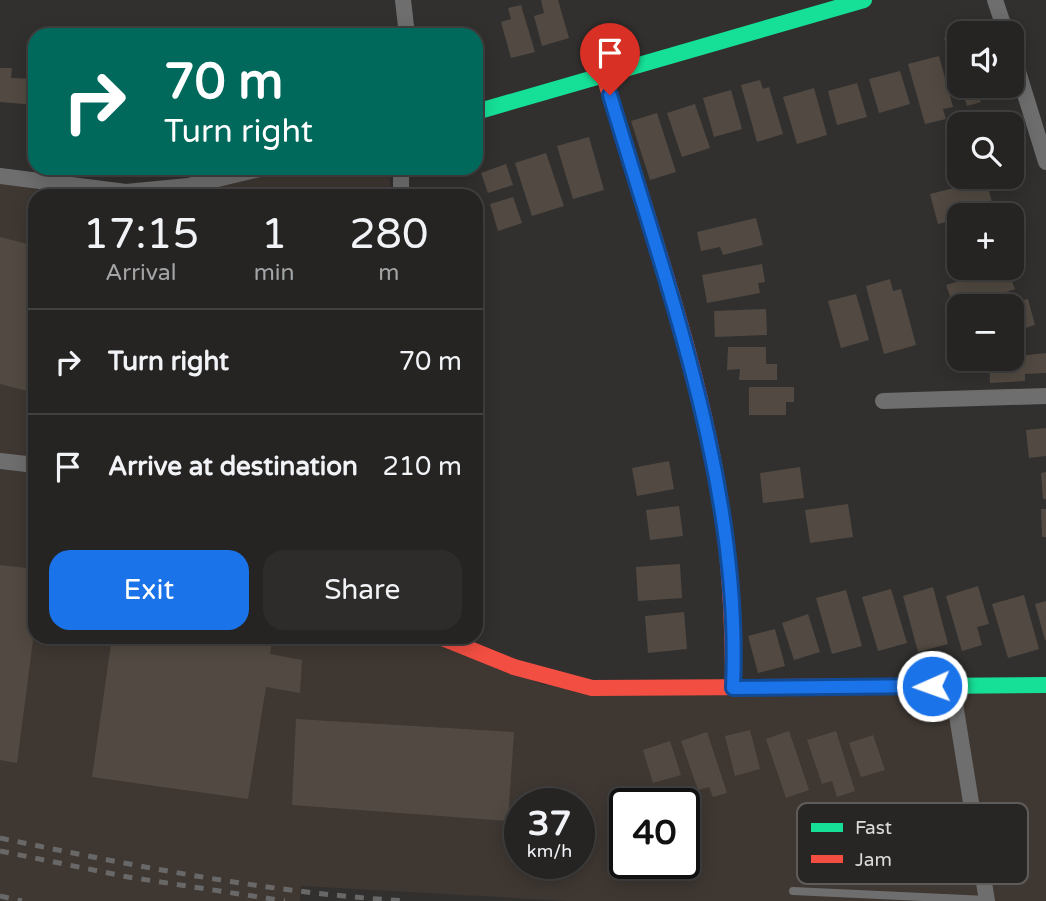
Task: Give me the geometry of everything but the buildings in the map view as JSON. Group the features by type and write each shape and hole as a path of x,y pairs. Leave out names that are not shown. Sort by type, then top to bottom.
{"street":[{"path":"403,0 406,28"},
{"path":"483,110 864,0"},
{"path":"995,0 1002,21"},
{"path":"604,76 701,407 732,575 736,630 733,688"},
{"path":"1024,91 1046,162"},
{"path":"157,189 188,186 234,175"},
{"path":"0,176 102,189"},
{"path":"883,401 1046,396"},
{"path":"0,461 28,464"},
{"path":"456,644 502,664 579,686 733,688 1046,685"},
{"path":"953,685 972,803"}],"lane":[{"path":"793,891 987,900"}],"shaded area":[{"path":"242,175 390,175 390,189 180,189"},
{"path":"0,180 56,189 28,189 28,644 453,644 543,685 1046,688 1046,901 567,901 301,886 300,901 0,901"}],"railway":[{"path":"0,838 253,885 407,901"},
{"path":"0,851 128,877 285,901"},
{"path":"0,896 22,901"}],"traffic: fast":[{"path":"483,110 864,0"},
{"path":"927,686 1046,685"}],"traffic: jam":[{"path":"604,76 674,303 704,418 725,534 733,688"},
{"path":"457,644 514,667 592,688 927,686"}],"route":[{"path":"610,95 701,407 732,575 736,630 733,688 932,686"}]}
